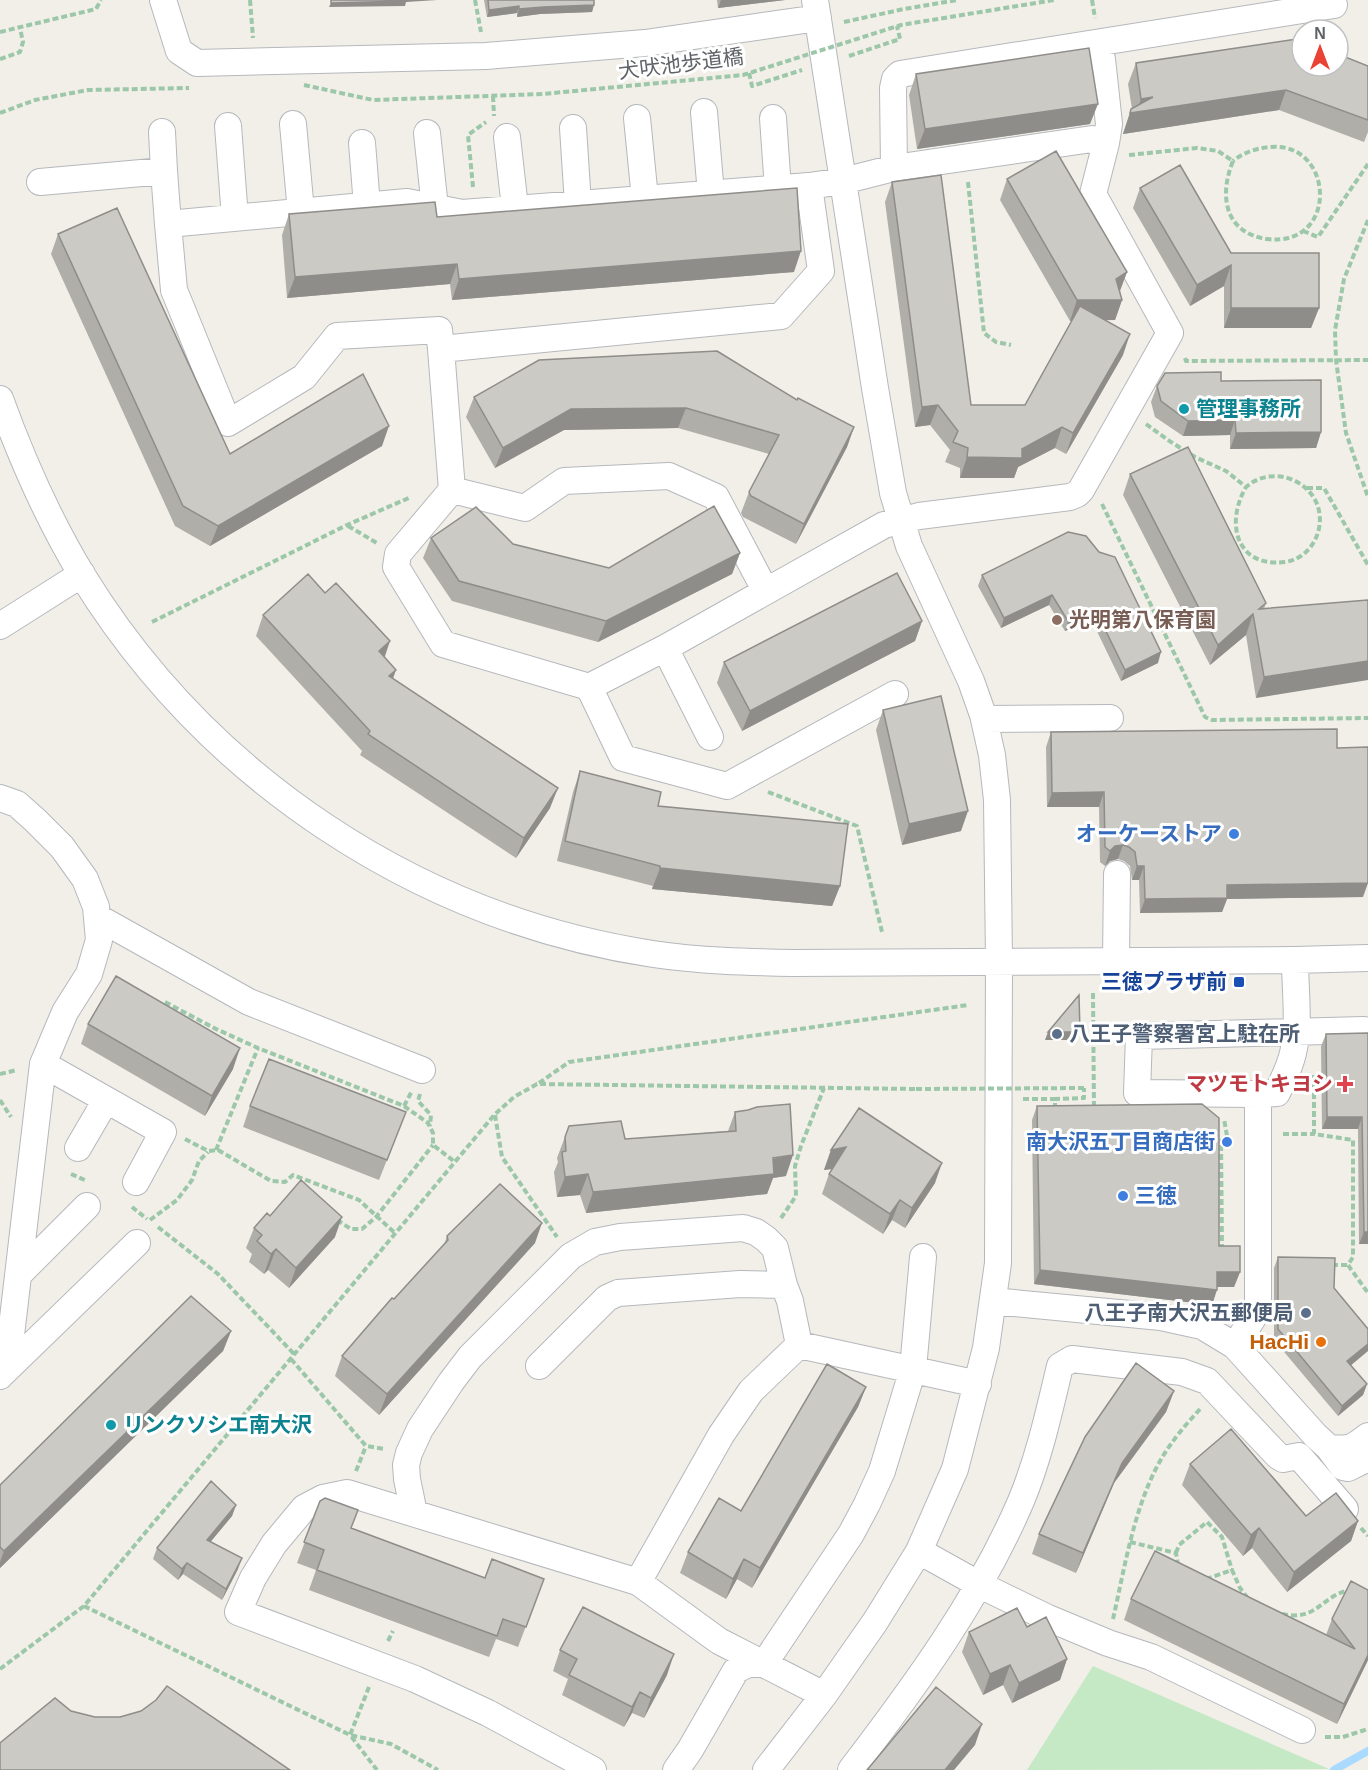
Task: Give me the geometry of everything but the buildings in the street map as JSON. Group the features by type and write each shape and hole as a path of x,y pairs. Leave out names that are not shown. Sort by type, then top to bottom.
{"street":[{"path":"163,0 179,51 197,63 486,56 645,43 800,22 823,14 843,181 874,387 893,494 913,554 971,681 984,719 992,755 997,800 999,961 998,1263 986,1348 955,1469 919,1551 875,1622 778,1766"},
{"path":"894,168 893,88 895,79 900,74 1334,5"},
{"path":"162,132 174,290 228,423 304,377 337,336 439,330 452,485 398,554 396,567 443,644 589,687 665,648 884,525 919,516 1070,497 1081,490 1170,333 1093,194 1109,124 1102,59"},
{"path":"704,112 711,194"},
{"path":"637,118 645,199"},
{"path":"773,118 778,189"},
{"path":"293,124 302,212"},
{"path":"228,126 235,218"},
{"path":"573,128 578,204"},
{"path":"427,133 435,208"},
{"path":"507,137 515,208"},
{"path":"168,224 407,202 462,213 778,189 843,181 894,168 1092,139 1106,143"},
{"path":"362,143 367,206"},
{"path":"40,183 164,171"},
{"path":"441,349 782,316 821,271 809,186"},
{"path":"0,399 39,492 82,574 115,624 190,713 245,766 305,814 383,864 454,897 499,915 560,934 654,955 725,961 794,963 1295,960 1368,957"},
{"path":"452,485 525,508 564,481 669,476 716,497 765,590"},
{"path":"0,626 82,574"},
{"path":"665,648 710,737"},
{"path":"589,687 623,758 727,786 895,694"},
{"path":"984,719 1110,718"},
{"path":"0,798 17,804 35,820 62,847 85,879 96,907 99,940 89,974 65,1012 43,1064 11,1335 1,1375"},
{"path":"1116,960 1117,874"},
{"path":"97,917 249,1002 422,1070"},
{"path":"1295,960 1296,1032 1293,1053 1278,1093 1258,1095 1137,1093 1139,1036 1296,1032 1364,1030"},
{"path":"43,1064 162,1132 130,1192"},
{"path":"1235,1346 1258,1310 1258,1095"},
{"path":"78,1148 106,1100"},
{"path":"18,1275 89,1194"},
{"path":"414,1514 407,1479 406,1465 409,1454 420,1429 451,1382 470,1357 571,1256 595,1242 620,1237 743,1228 756,1232 775,1248 790,1301 799,1346"},
{"path":"1,1375 138,1243"},
{"path":"764,1664 851,1534 882,1471 913,1369 922,1257"},
{"path":"539,1366 607,1298 618,1293 740,1284 784,1285"},
{"path":"993,1301 1161,1317 1202,1326 1235,1346 1344,1467 1348,1468 1368,1460"},
{"path":"799,1346 978,1384"},
{"path":"638,1582 721,1435 751,1391 799,1346"},
{"path":"851,1770 905,1699 980,1584 1021,1501 1041,1444 1060,1366 1072,1359 1182,1372 1207,1381 1283,1459 1299,1456 1314,1440 1345,1450 1354,1447 1368,1436"},
{"path":"1299,1456 1345,1509"},
{"path":"593,1770 488,1713 415,1679 238,1612 253,1578 274,1544 304,1508 323,1498 347,1493 638,1582 719,1641 824,1695"},
{"path":"919,1551 1048,1618 1108,1643 1151,1657 1302,1730"},
{"path":"676,1770 736,1670 748,1664 764,1664"}],"path":[{"path":"0,32 96,9 101,0"},
{"path":"250,0 254,44"},
{"path":"475,0 481,35"},
{"path":"823,14 904,9 957,0"},
{"name":"犬吠池歩道橋","path":"304,85 373,100 543,94 742,75 897,26 1054,0"},
{"path":"1092,0 1097,28"},
{"path":"843,59 900,39 897,26"},
{"path":"0,59 20,52 23,42 20,28"},
{"path":"749,73 752,86 807,69"},
{"path":"475,211 468,135 494,117 493,96"},
{"path":"1106,143 1120,155 1197,148 1218,151 1233,161"},
{"path":"1276,146 1299,153 1312,165 1319,184 1320,201 1315,219 1302,231 1287,237 1269,239 1243,230 1236,225 1228,211 1225,196 1226,180 1233,161 1241,154 1264,147 1276,146"},
{"path":"966,157 984,333 996,342 1011,345"},
{"path":"1302,231 1318,237 1368,164"},
{"path":"1368,220 1344,279 1335,330 1336,360 1346,433 1368,497"},
{"path":"1186,361 1368,360"},
{"path":"1128,407 1152,429 1171,442 1195,457 1226,471 1246,487"},
{"path":"1280,476 1298,482 1306,488 1316,502 1319,517 1314,543 1300,558 1284,562 1268,562 1256,559 1242,547 1236,533 1236,510 1246,487 1259,478 1280,476"},
{"path":"152,622 347,525 452,485"},
{"path":"1306,488 1324,488 1368,564"},
{"path":"1104,507 1205,717 1212,720 1368,718"},
{"path":"347,525 398,554"},
{"path":"738,780 856,826 882,932"},
{"path":"1093,993 1094,1114"},
{"path":"165,1002 258,1048 404,1106 428,1123 433,1133 434,1145 376,1216 362,1229 351,1229 335,1219"},
{"path":"0,1669 84,1606 495,1114 514,1097 568,1062 968,1005"},
{"path":"216,1150 258,1048"},
{"path":"1314,1066 1314,1134"},
{"path":"422,1070 428,1073 418,1101 431,1115 430,1127"},
{"path":"537,1084 916,1089 1084,1088 1084,1098 1020,1099"},
{"path":"766,1239 796,1196 795,1166 824,1088"},
{"path":"1055,1099 1055,1107 1065,1107"},
{"path":"1084,1106 1094,1106"},
{"path":"495,1114 501,1157 571,1256"},
{"path":"1280,1134 1314,1134 1353,1140 1353,1257 1348,1265"},
{"path":"180,1136 208,1152"},
{"path":"1227,1136 1221,1141 1222,1253 1231,1254"},
{"path":"434,1145 455,1162"},
{"path":"150,1220 177,1200 192,1180 199,1161 208,1152 216,1150 271,1181 285,1182 293,1175"},
{"path":"1354,1157 1361,1157"},
{"path":"32,1158 89,1194"},
{"path":"293,1175 359,1200 396,1234"},
{"path":"293,1175 297,1183"},
{"path":"130,1192 150,1220 218,1274 293,1357 366,1446"},
{"path":"1325,1265 1348,1265"},
{"path":"1348,1265 1368,1293"},
{"path":"1108,1643 1138,1514 1156,1469 1170,1444 1200,1410"},
{"path":"1183,1575 1176,1553 1179,1545 1207,1522 1222,1537 1240,1588 1251,1601"},
{"path":"1130,1542 1176,1553"},
{"path":"1200,1581 1232,1570"},
{"path":"1279,1613 1295,1616 1306,1613 1316,1610 1341,1591 1359,1589"},
{"path":"84,1606 350,1735 391,1744 438,1770"},
{"path":"350,1735 373,1678"},
{"path":"1302,1730 1323,1737 1343,1737 1368,1729"},
{"path":"350,1735 377,1770"}],"green space":[{"path":"1093,1666 1329,1769 1027,1770"}],"waterway":[{"path":"1334,1770 1368,1751"}],"place":[{"name":"管理事務所","path":"1184,409"},
{"name":"光明第八保育園","path":"1057,620"},
{"name":"オーケーストア","path":"1234,834"},
{"name":"三徳プラザ前","path":"1239,982"},
{"name":"八王子警察署宮上駐在所","path":"1057,1034"},
{"name":"マツモトキヨシ","path":"1345,1084"},
{"name":"南大沢五丁目商店街","path":"1227,1142"},
{"name":"三徳","path":"1123,1196"},
{"name":"八王子南大沢五郵便局","path":"1306,1313"},
{"name":"HacHi","path":"1321,1342"},
{"name":"リンクソシエ南大沢","path":"111,1425"}]}
